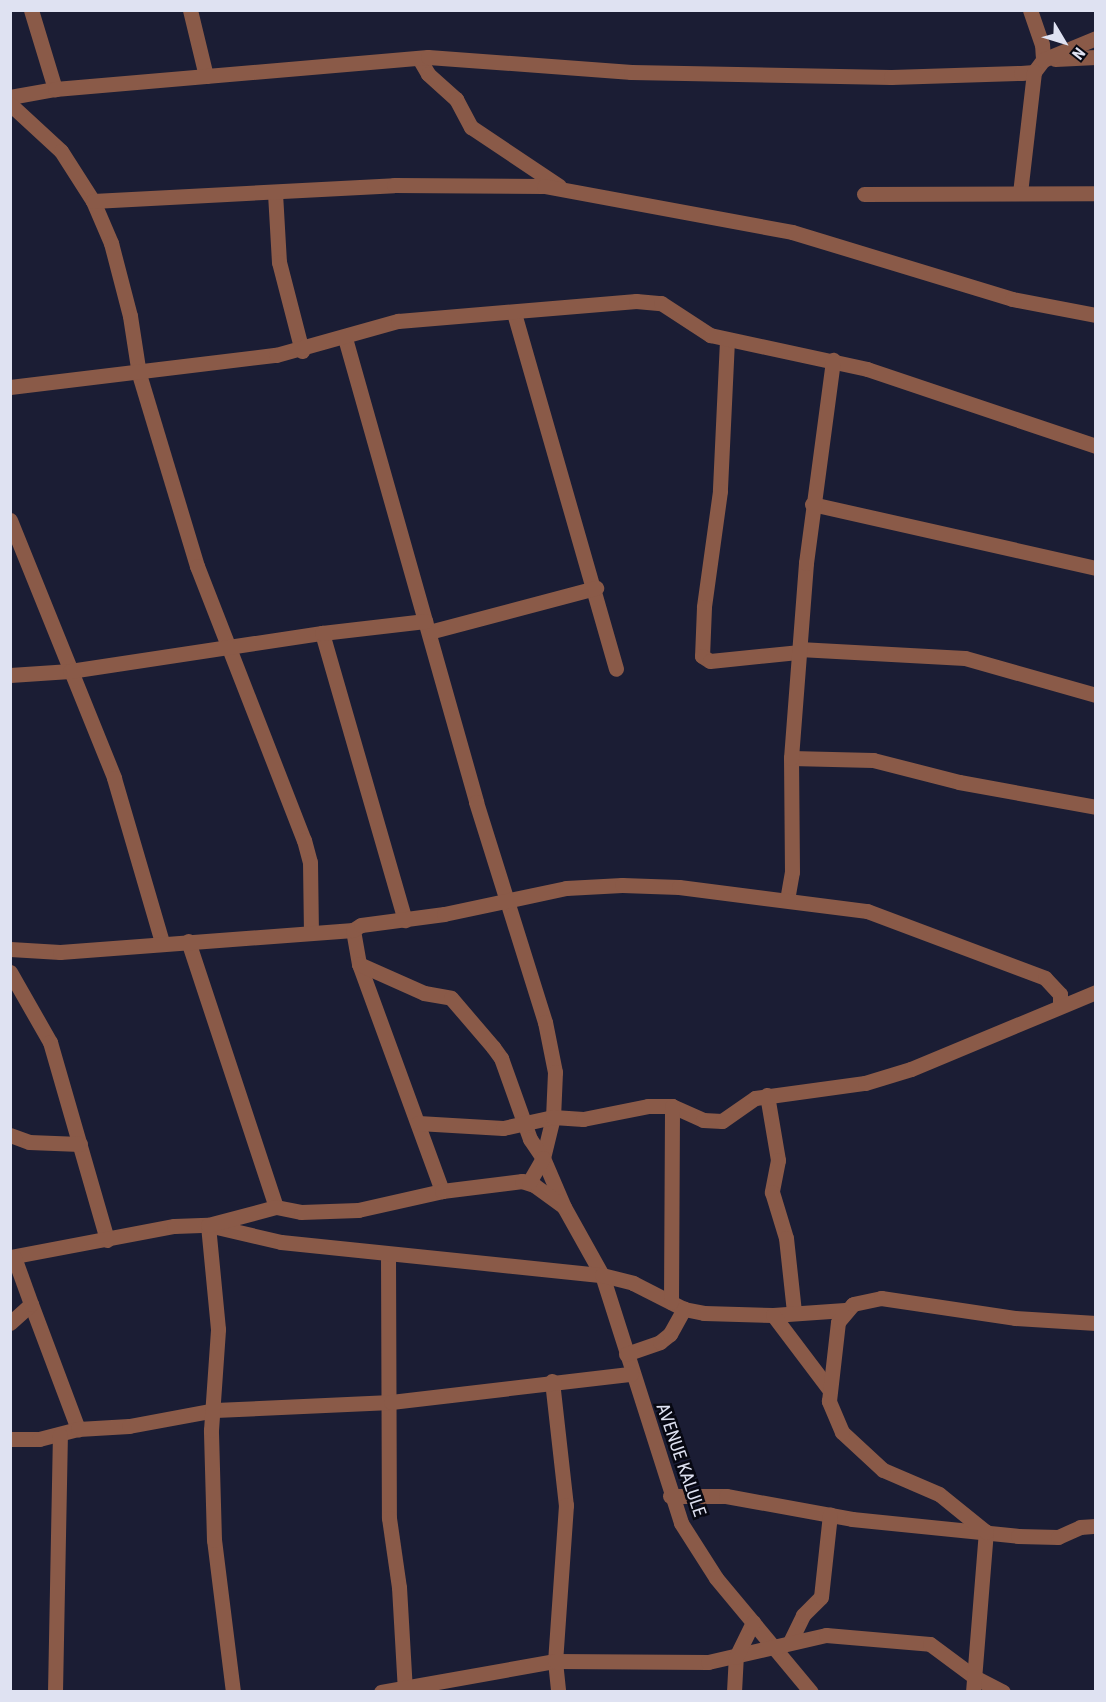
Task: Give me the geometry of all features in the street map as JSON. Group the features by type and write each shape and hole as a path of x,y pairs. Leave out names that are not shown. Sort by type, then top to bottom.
{"street":[{"path":"31,10 55,89"},
{"path":"190,10 206,76"},
{"path":"1020,193 1042,44 1030,10"},
{"path":"1038,66 1095,38"},
{"path":"10,97 55,89 420,60 585,71 891,77 1038,66 1095,57"},
{"path":"420,60 428,74 456,99 471,127 564,190"},
{"path":"10,105 55,143 93,201 111,243 130,316 139,374 197,566 227,648 304,840 310,862 311,930"},
{"path":"93,201 182,194 275,193 448,184 544,186 792,232 1012,299 1095,315"},
{"path":"275,193 279,262 302,351"},
{"path":"864,194 1095,193"},
{"path":"10,387 111,374 139,374 302,351 399,321 636,301 661,303 698,330 728,340 833,360 1095,446"},
{"path":"514,313 545,431 596,588 616,669"},
{"path":"345,338 506,900 545,1022 555,1072 553,1117 543,1158 529,1182"},
{"path":"728,340 720,491 704,607 702,656 710,661 799,651 965,658 1095,695"},
{"path":"787,900 793,839 791,758 799,651 812,504 833,360"},
{"path":"812,504 1095,568"},
{"path":"10,520 114,778 162,942"},
{"path":"10,675 70,671 322,633 427,627 596,588"},
{"path":"322,633 405,920"},
{"path":"791,758 873,760 959,782 1095,807"},
{"path":"10,950 60,952 311,930 353,930 361,925 405,920 566,888 622,885 679,887 867,911 1035,973 1054,985 1060,994 1060,1005"},
{"path":"353,930 359,964 442,1191"},
{"path":"189,941 276,1207"},
{"name":"AVENUE KALULE","path":"359,964 424,993 451,998 501,1058 523,1125 543,1158 564,1207 602,1275 670,1496 694,1546 773,1649 811,1692"},
{"path":"10,972 50,1042 107,1240"},
{"path":"418,1122 489,1128 523,1125 553,1117 583,1119 648,1106 672,1106 704,1120 722,1121 755,1098 865,1083 911,1069 1095,992"},
{"path":"767,1095 778,1160 772,1192 786,1238 794,1312"},
{"path":"626,1354 660,1342 670,1334 677,1305 672,1106"},
{"path":"10,1135 29,1142 80,1144"},
{"path":"78,1429 32,1304 12,1257 174,1226 208,1225 276,1207 301,1212 358,1210 442,1191 529,1182 564,1207"},
{"path":"208,1225 281,1242 602,1275 633,1282 677,1305 773,1315 845,1310 867,1298 881,1298 1015,1318 1095,1323"},
{"path":"208,1225 218,1329 215,1410 212,1430 214,1540 233,1692"},
{"path":"387,1254 391,1402 387,1453 389,1518 399,1587 405,1690"},
{"path":"10,1323 32,1304"},
{"path":"845,1310 834,1338 835,1365 829,1389 832,1413 842,1432 883,1470 939,1494 986,1532"},
{"path":"773,1315 829,1389"},
{"path":"10,1424 15,1439 60,1436 78,1429 129,1426 215,1410 391,1402 552,1381 631,1374"},
{"path":"552,1381 566,1505 555,1661 558,1692"},
{"path":"56,1692 60,1436"},
{"path":"670,1496 726,1496 830,1514 986,1532 1059,1537 1080,1527 1095,1526"},
{"path":"790,1642 803,1615 821,1597 830,1514"},
{"path":"975,1685 986,1532"},
{"path":"734,1692 736,1657 753,1622"},
{"path":"381,1692 405,1690 555,1661 698,1663 773,1649 790,1642 826,1635 920,1641 930,1644 975,1685 1003,1692"}]}
